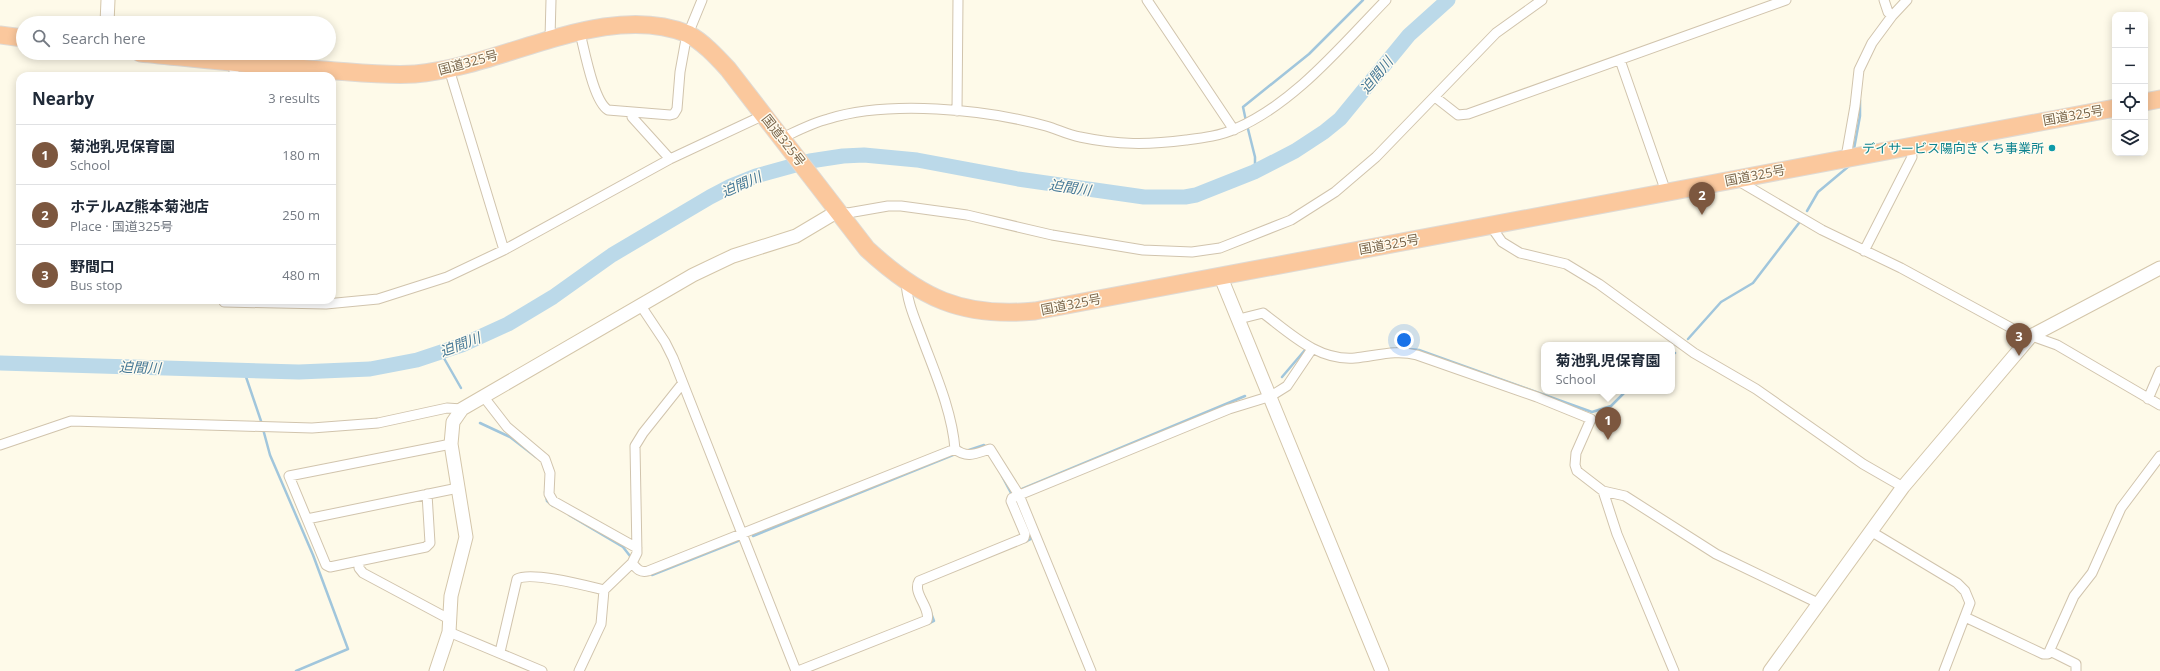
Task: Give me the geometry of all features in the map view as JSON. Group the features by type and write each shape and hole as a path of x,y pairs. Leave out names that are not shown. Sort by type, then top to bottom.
{"highway":[{"name":"国道325号","path":"336,73 415,74 449,69 579,29 611,21 635,20 665,25 689,35 715,55 764,115 867,249 906,282 923,292 956,306 988,312 1020,312 2112,109"},
{"path":"0,35 16,37"},
{"name":"国道325号","path":"179,60 234,70 309,72"},
{"path":"2148,101 2160,99"}],"street":[{"path":"107,16 108,0"},
{"path":"550,0 550,38"},
{"path":"579,29 600,102 608,110 670,115 674,114 677,109 680,72 686,40 702,0"},
{"path":"957,111 958,0"},
{"path":"1147,0 1234,130"},
{"path":"784,141 829,118 875,109 904,108 957,111 1048,126 1079,137 1120,144 1150,144 1204,138 1234,130 1257,118 1290,94 1344,43 1386,0"},
{"path":"436,671 449,626 451,596 466,537 451,444 453,422 462,409 483,396 529,372 711,266 733,256 796,236 838,211 848,213 894,206 935,210 974,216 1052,235 1143,250 1180,252 1208,250 1270,229 1290,220 1335,192 1376,157 1496,33 1542,0"},
{"path":"1435,96 1458,115 1468,114 1786,0"},
{"path":"1884,0 1888,12 1892,16"},
{"path":"1846,157 1856,106 1859,70 1872,43 1892,16 1907,0"},
{"path":"1620,60 1666,192"},
{"path":"449,69 504,250"},
{"path":"633,113 632,117 670,160"},
{"path":"336,303 378,299 447,277 504,250 670,160 764,115"},
{"path":"1864,251 1912,157 1910,146"},
{"path":"1736,179 1795,214 1864,251 1901,268 2015,330 2057,345 2160,405"},
{"path":"1490,225 1502,242 1520,253 1566,264 1599,284 1694,353 1756,389 1863,464 1903,487"},
{"path":"1773,670 1903,487 2030,336 2160,268"},
{"path":"1220,275 1271,396 1382,671"},
{"path":"906,282 907,298 934,369 954,434 955,449 962,455 968,455 990,449 1019,495 1091,671"},
{"path":"641,306 665,342 797,671 927,620 927,613 918,588 919,581 1024,538 1025,534 1011,501 1012,498 1229,409 1271,396 1286,386 1312,349"},
{"path":"1239,319 1263,313 1312,349 1347,358 1398,352 1409,353 1537,397 1591,419 1576,453 1575,466 1577,471 1603,491 1624,496 1716,554 1820,604"},
{"path":"2148,399 2160,371"},
{"path":"579,671 601,624 604,590 632,564 637,548 635,446 643,433 682,384"},
{"path":"483,396 507,427 545,459 550,473 549,494 553,501 637,548"},
{"path":"0,445 71,421 312,428 378,423 447,408 462,409"},
{"path":"427,494 430,542 426,547 330,567 326,565 290,476 451,444"},
{"path":"632,564 638,570 643,572 648,571 955,449"},
{"path":"1965,618 2043,654 2048,654 2074,596 2092,573 2120,508 2160,456"},
{"path":"307,519 458,488"},
{"path":"1603,491 1617,534 1674,671"},
{"path":"1872,532 1957,583 1966,591 1970,603 1944,671"},
{"path":"358,561 359,568 363,572 449,626 542,671"},
{"path":"500,652 517,579 528,576 552,579 604,590"},
{"path":"2050,650 2076,664 2076,671"}],"waterway":[{"path":"1246,121 1243,107 1309,54 1363,0"},
{"name":"迫間川","path":"0,363 299,372 370,369 417,360 462,345 508,324 553,297 612,255 731,186 756,176 810,161 843,156 864,155 917,160 1018,179 1144,197 1185,197 1196,195 1254,172 1295,151 1324,132 1340,119 1409,35 1448,0"},
{"path":"1854,149 1860,116 1860,100"},
{"path":"1247,125 1255,157 1255,171"},
{"path":"1807,211 1818,192 1849,166"},
{"path":"1688,339 1721,302 1753,283 1799,223"},
{"path":"1397,348 1419,350 1541,394"},
{"path":"1282,377 1305,350"},
{"path":"441,353 461,388"},
{"path":"244,371 262,424"},
{"path":"1542,394 1592,412 1611,406 1623,394"},
{"path":"1022,489 1245,396"},
{"path":"480,423 510,437 536,457"},
{"path":"263,429 270,455 313,555 348,649 296,671"},
{"path":"966,451 984,445 987,449"},
{"path":"753,536 953,455"},
{"path":"1002,476 1011,493"},
{"path":"545,492 547,501 553,506"},
{"path":"569,515 623,547 630,556"},
{"path":"1025,542 1031,539 1028,532"},
{"path":"652,575 738,541"},
{"path":"928,624 934,621 931,613"}],"place":[{"name":"デイサービス陽向きくち事業所","path":"2052,148"},
{"name":"ホテルAZ熊本菊池店","path":"1702,215"},
{"name":"野間口","path":"2019,356"},
{"name":"菊池乳児保育園","path":"1608,440"}]}
